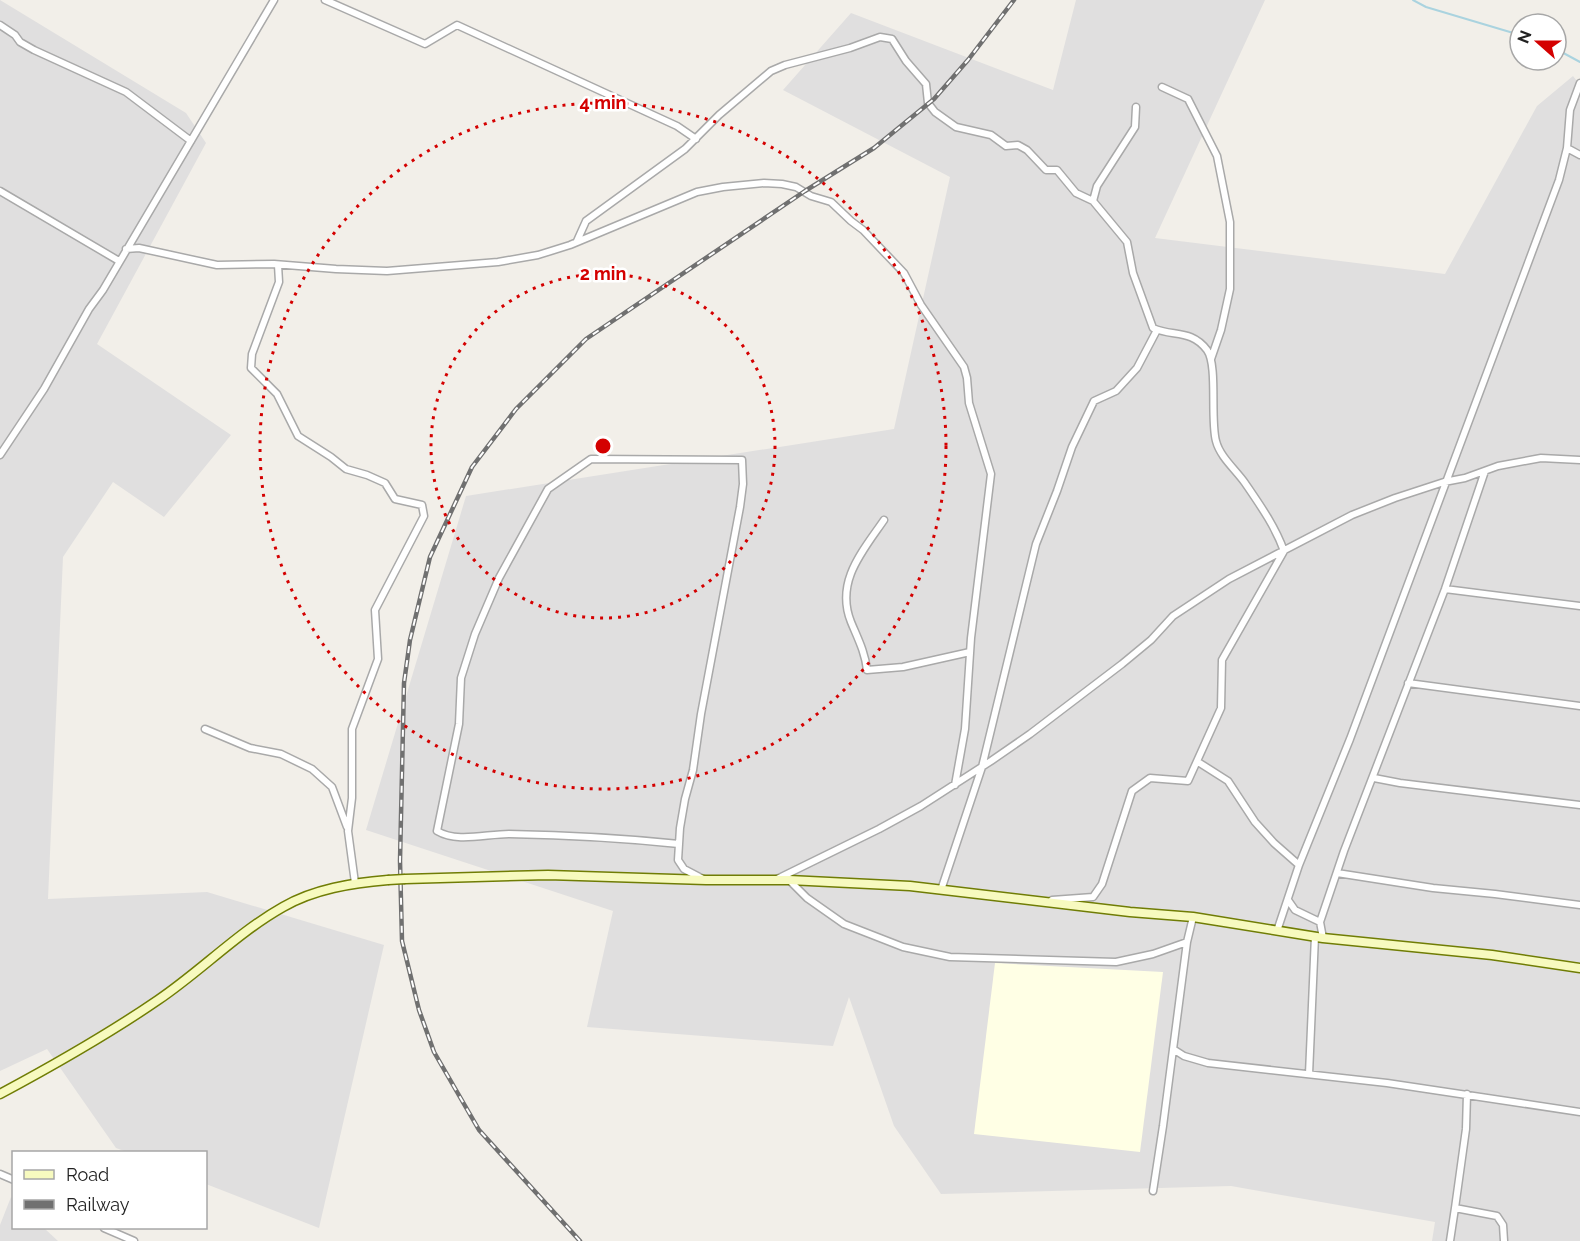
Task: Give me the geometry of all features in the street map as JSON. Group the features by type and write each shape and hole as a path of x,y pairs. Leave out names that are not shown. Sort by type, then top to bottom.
{"main road":[{"path":"0,1094 72,1055 159,1000 251,927 285,906 320,892 355,882 548,875 789,880 910,886 1193,917 1319,937 1492,955 1580,968"}],"street":[{"path":"0,455 44,389 274,0"},
{"path":"325,0 425,44 457,25 677,126 696,139"},
{"path":"0,25 27,46 126,92 191,141"},
{"path":"576,242 586,221 677,155 719,115 771,71 880,37 892,39 906,61 927,84 928,104 935,112 956,127 991,135 1006,146 1018,145 1027,150 1046,170 1057,170 1076,193 1093,201 1127,242 1133,273 1153,328 1192,337 1207,350 1211,359"},
{"path":"1277,931 1299,865 1350,739 1558,180 1567,148 1570,110 1580,83"},
{"path":"1162,87 1188,99 1217,156 1230,222 1230,289 1221,330 1211,359 1213,414 1218,449 1268,517 1284,551"},
{"path":"1093,201 1097,186 1135,127 1136,107"},
{"path":"1567,148 1580,155"},
{"path":"126,249 139,248 217,265 278,265 387,271 498,262 538,255 576,242 697,192 723,187 764,183 796,187 812,196 831,202 845,217 863,230 903,273 921,305 964,367 969,403 992,474 970,652 965,729 955,784"},
{"path":"0,191 118,261"},
{"path":"278,265 279,282 252,354 251,368 277,394 298,436 331,457 346,470 367,475 385,483 395,499 422,505 423,516 375,610 378,659 352,729 352,798 348,831"},
{"path":"941,890 982,767 1036,544 1072,447 1094,401 1116,391 1137,368 1157,330"},
{"path":"774,880 879,829 982,767 1030,734 1122,664 1151,640 1173,616 1229,579 1352,515 1444,482 1465,478 1498,466 1541,458 1580,460"},
{"path":"679,844 621,838 519,834 448,837 437,831 459,724 460,678 483,615 499,578 548,489 591,459 742,460 743,484 740,507 701,714 693,770 685,798 679,844 678,860 684,869 706,880"},
{"path":"1309,1074 1320,922 1407,683 1445,589 1485,471"},
{"path":"884,520 857,560 850,574 846,591 845,606 862,645 867,670 903,667 970,652"},
{"path":"1038,901 1093,897 1102,884 1132,791 1150,778 1188,781 1221,708 1222,660 1284,551"},
{"path":"1445,589 1580,606"},
{"path":"1407,683 1580,706"},
{"path":"206,729 250,748 281,754 312,769 332,787 348,831 355,882"},
{"path":"1198,762 1228,781 1255,822 1299,865"},
{"path":"1374,778 1580,805"},
{"path":"1337,873 1433,888 1580,905"},
{"path":"789,880 807,898 844,924 903,947 950,957 1116,962 1153,954 1187,942"},
{"path":"1288,900 1294,910 1320,922"},
{"path":"1153,1191 1187,942 1193,917"},
{"path":"1173,1049 1184,1056 1208,1063 1467,1094 1580,1112"},
{"path":"1450,1241 1466,1129 1467,1094"},
{"path":"1455,1208 1497,1216 1503,1225 1504,1241"},
{"path":"108,1229 134,1241"}],"shaded area":[{"path":"0,0 186,113 206,143 97,344 231,435 164,517 113,482 63,557 48,899 207,892 384,945 319,1228 207,1184 207,1151 124,1151 116,1148 47,1049 0,1071"},
{"path":"1076,0 1265,0 1155,238 1445,274 1537,106 1573,76 1580,85 1580,1241 1432,1241 1435,1222 1231,1186 941,1194 894,1126 849,997 833,1046 587,1027 613,911 366,830 466,496 894,429 950,177 783,90 851,13 1053,90"},
{"path":"995,963 1163,972 1140,1152 974,1134"},
{"path":"11,1197 12,1229 45,1229 58,1241 0,1241 0,1225"}],"waterway":[{"path":"1413,0 1426,7 1508,31"},
{"path":"1568,56 1580,62"}],"railway":[{"path":"580,1241 479,1130 434,1052 419,1010 402,941 400,861 404,683 410,640 430,557 472,467 516,409 586,339 805,191 874,148 934,99 968,60 1014,0"}]}
